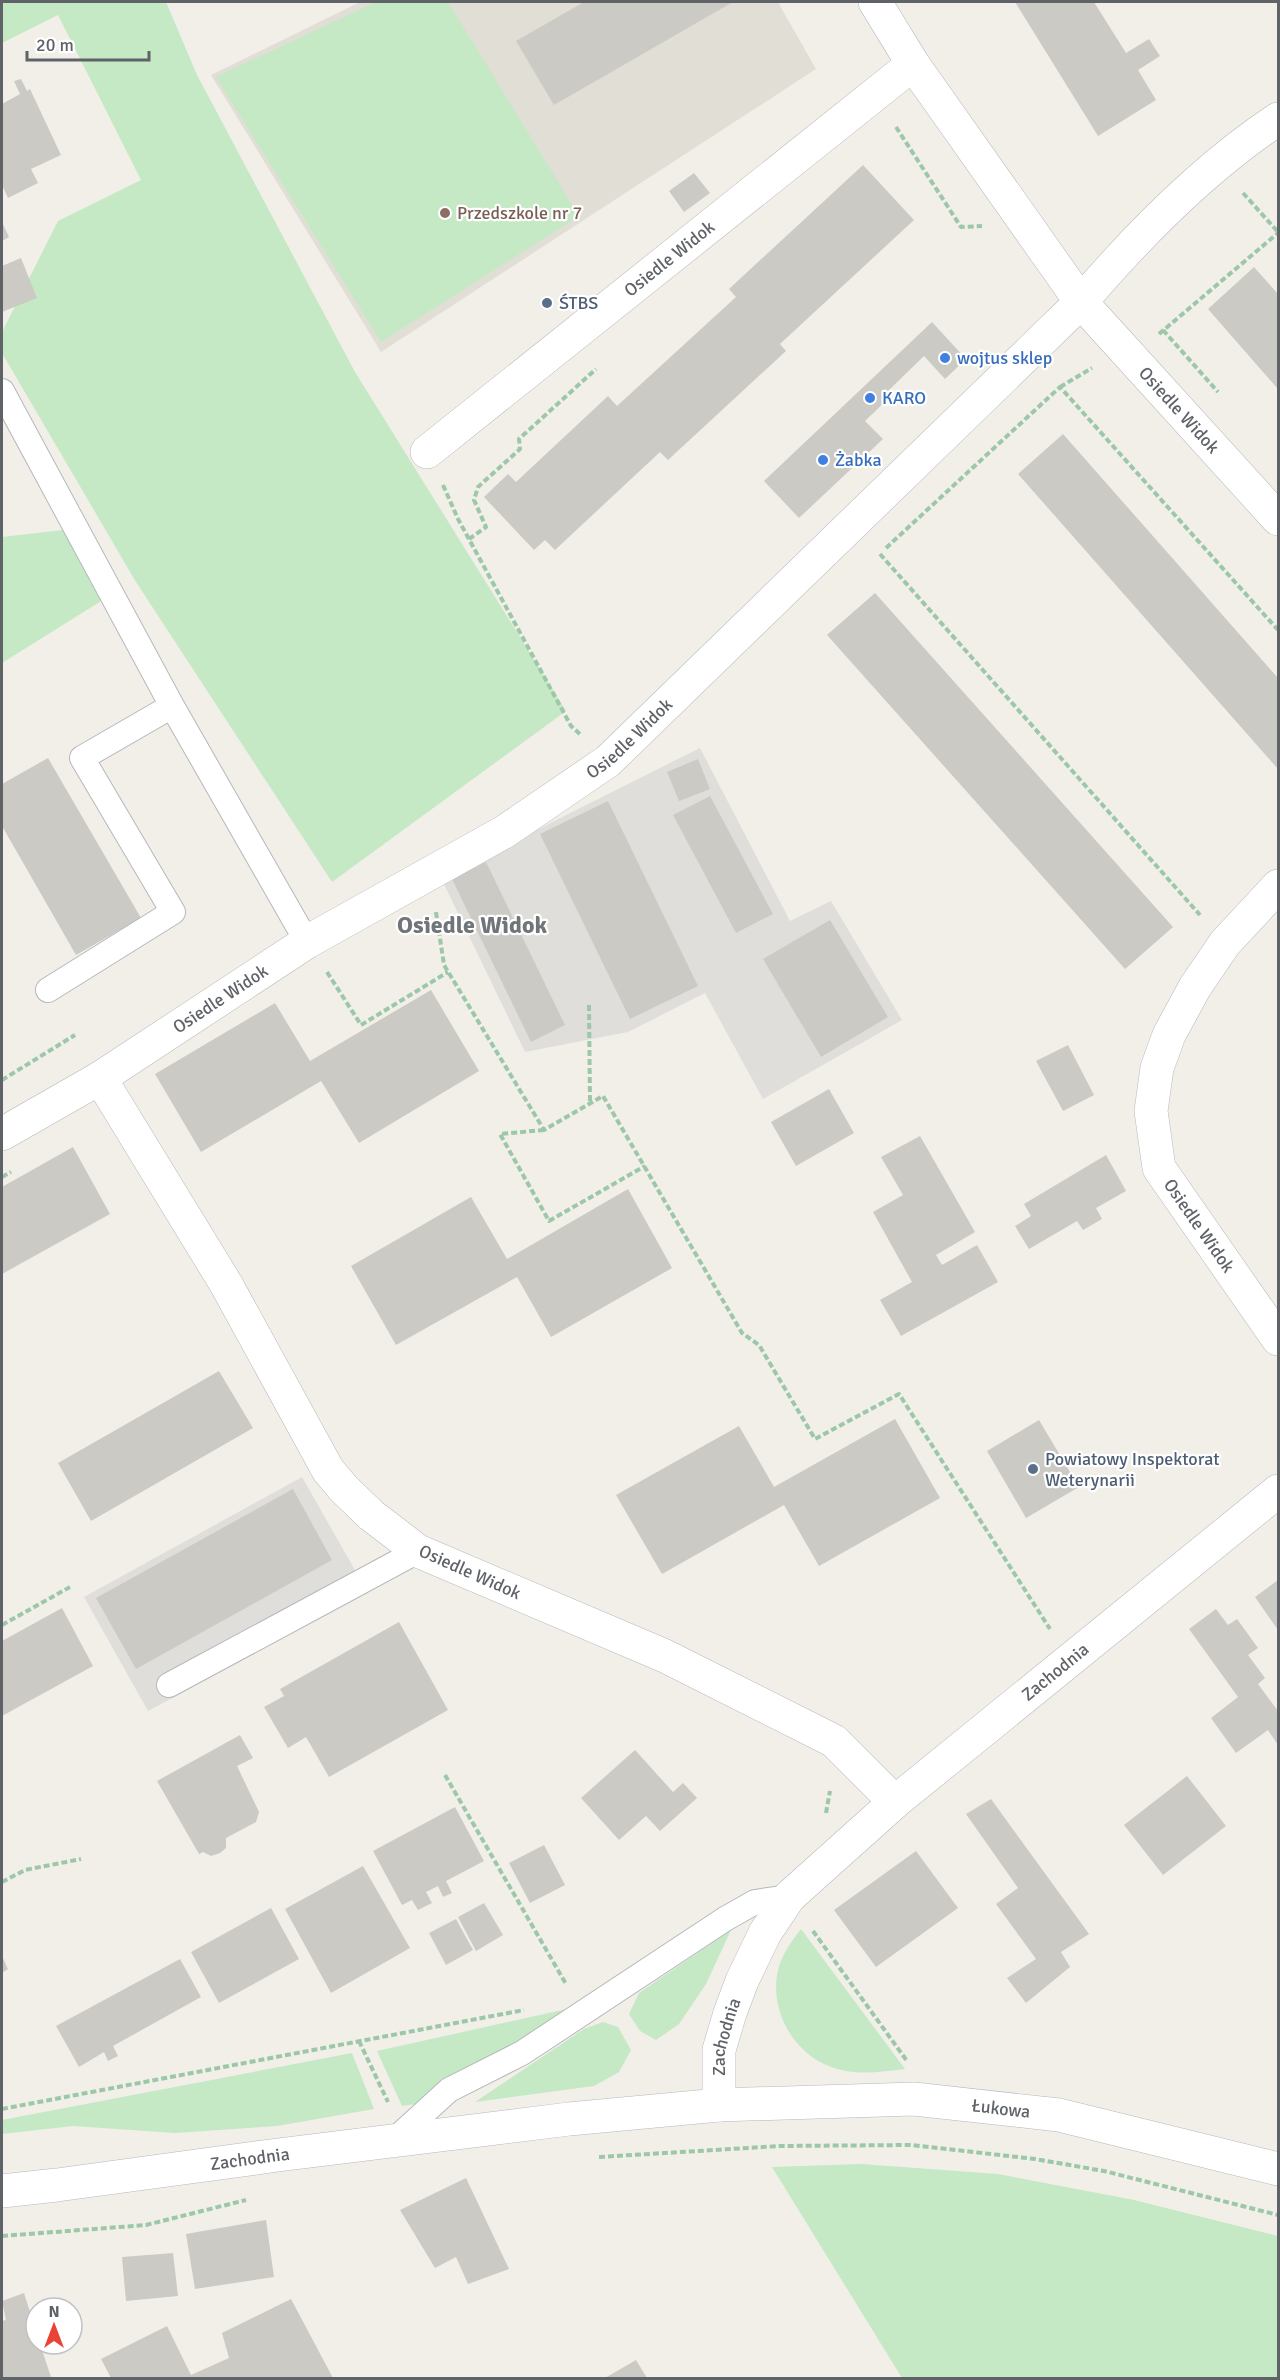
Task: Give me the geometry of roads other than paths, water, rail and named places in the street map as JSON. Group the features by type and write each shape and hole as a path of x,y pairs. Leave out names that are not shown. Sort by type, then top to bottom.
{"street":[{"path":"875,2 913,64 1082,302"},
{"name":"Osiedle Widok","path":"427,452 913,64"},
{"name":"Osiedle Widok","path":"2,1134 100,1078 307,942 504,831 608,761 1082,302 1125,250 1174,203 1258,132 1278,119"},
{"name":"Osiedle Widok","path":"1082,302 1278,519"},
{"name":"Osiedle Widok","path":"1278,886 1225,943 1195,987 1169,1035 1157,1068 1151,1111 1159,1168 1278,1339"},
{"name":"Osiedle Widok","path":"100,1078 226,1284 328,1470 371,1515 418,1551 665,1656 834,1741 895,1802"},
{"name":"Zachodnia","path":"2,2191 569,2119 719,2104 719,2050 730,2013 742,1981 765,1934 789,1897 895,1802 1278,1491"},
{"name":"Łukowa","path":"719,2104 914,2099 1059,2115 1278,2169"}],"lane":[{"path":"2,392 172,706 307,942"},
{"path":"48,990 173,912 82,758 172,706"},
{"path":"169,1685 418,1551"},
{"path":"392,2142 448,2090 522,2053 725,1918 755,1902 789,1897"}],"place":[{"name":"Przedszkole nr 7","path":"445,213"},
{"name":"ŚTBS","path":"547,303"},
{"name":"wojtus sklep","path":"945,358"},
{"name":"KARO","path":"870,398"},
{"name":"Żabka","path":"823,460"},
{"name":"Powiatowy Inspektorat Weterynarii","path":"1033,1469"}],"district":[{"name":"Osiedle Widok","path":"472,925"}]}
